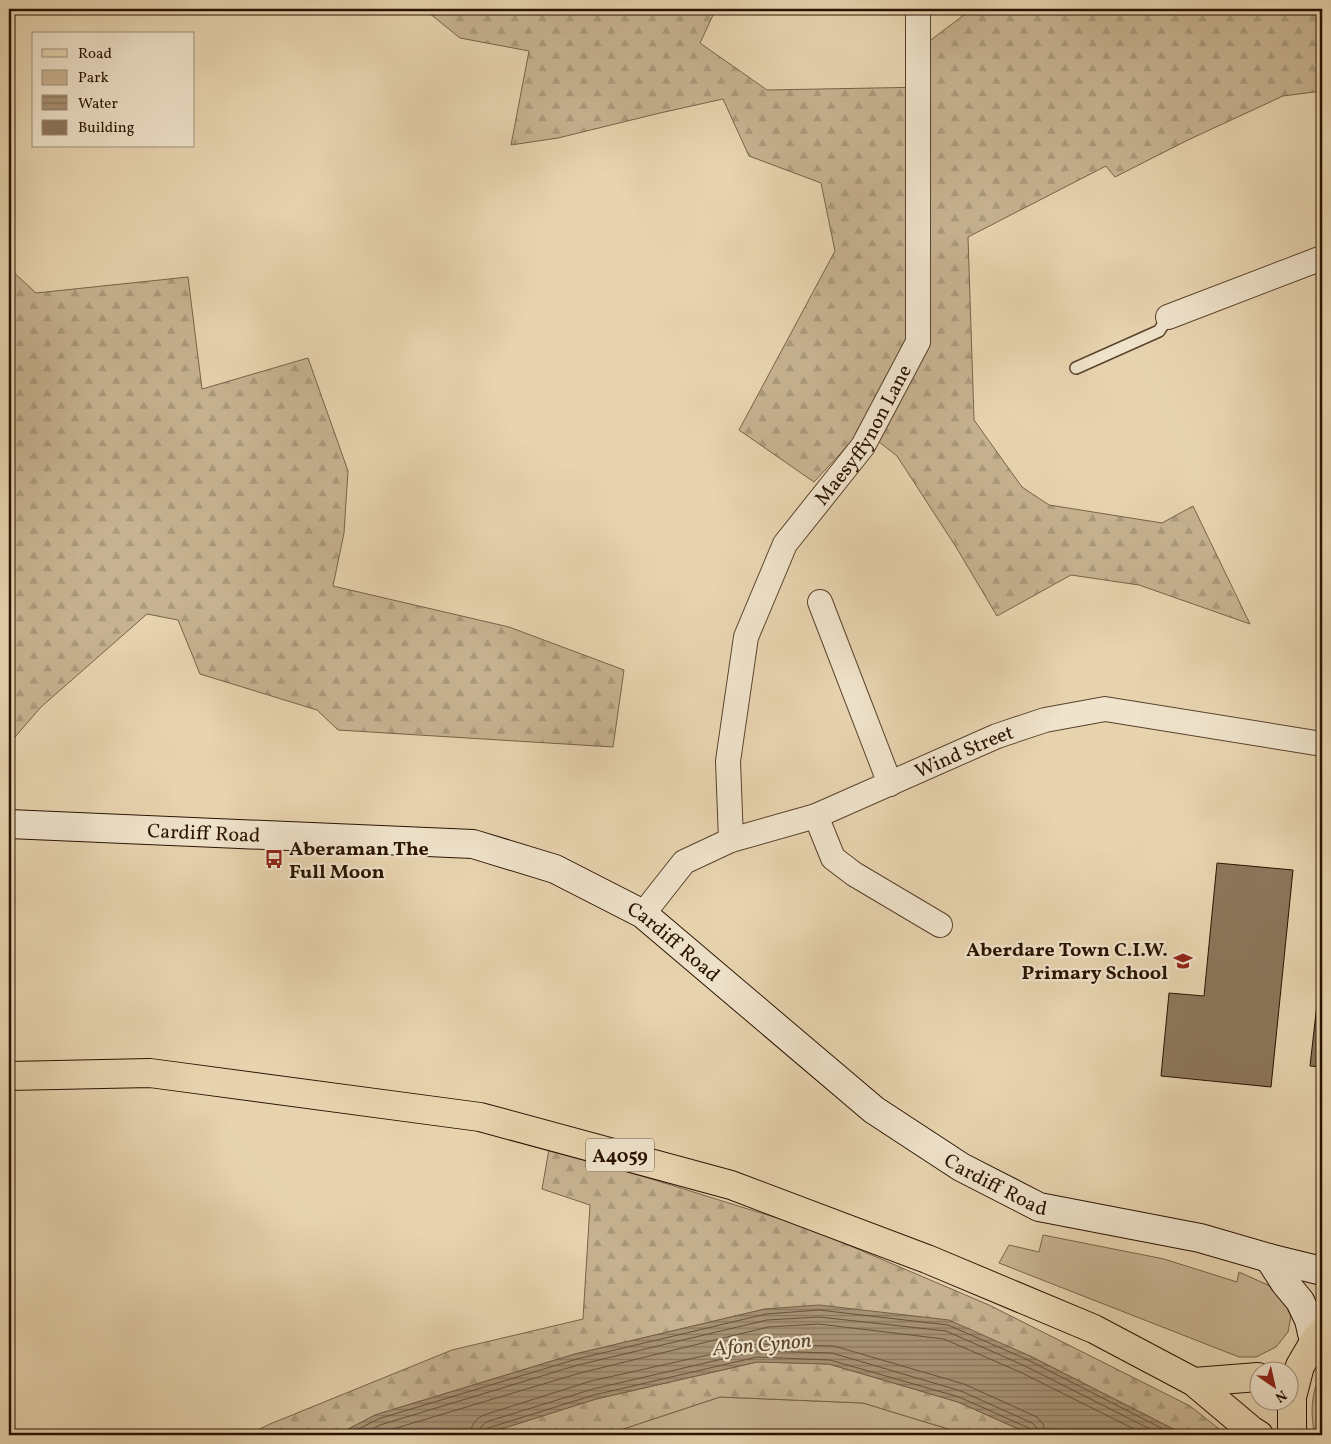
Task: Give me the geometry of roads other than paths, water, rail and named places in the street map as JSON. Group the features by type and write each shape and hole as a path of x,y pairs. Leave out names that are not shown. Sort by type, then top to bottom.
{"main road":[{"name":"Cardiff Road","path":"9,824 473,844 555,869 643,914 874,1110 961,1167 1039,1207 1200,1238 1322,1271"},
{"name":"A4059","path":"9,1076 150,1074 480,1117 731,1185 927,1258 1094,1329 1194,1382 1259,1435"},
{"path":"1269,1258 1285,1284 1300,1302 1318,1337 1297,1362"},
{"path":"1194,1382 1248,1378"},
{"path":"1292,1412 1293,1435"}],"street":[{"name":"Maesyffynon Lane","path":"731,840 728,761 746,637 785,544 863,446 918,342 918,9"},
{"path":"1168,317 1322,258"},
{"path":"820,602 890,784"},
{"name":"Wind Street","path":"643,914 684,862 731,840 816,816 997,736 1045,720 1105,709 1322,744"},
{"path":"816,816 833,858 854,874 940,925"}],"lane":[{"path":"1076,368 1159,331 1168,317"}],"water":[{"name":"Afon Cynon","path":"819,1305 949,1320 1030,1356 1185,1435 1032,1435 958,1402 829,1364 757,1362 596,1399 482,1435 337,1435 375,1415 575,1354 765,1309"}],"place":[{"name":"Aberaman The Full Moon","path":"274,859"},
{"name":"Aberdare Town C.I.W. Primary School","path":"1183,961"}]}
